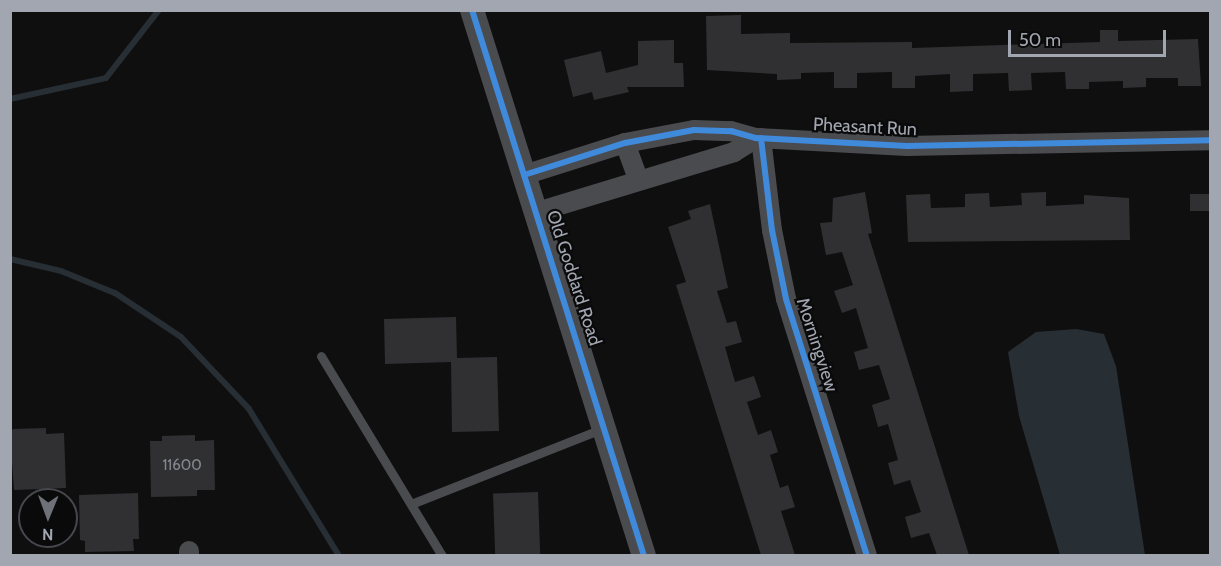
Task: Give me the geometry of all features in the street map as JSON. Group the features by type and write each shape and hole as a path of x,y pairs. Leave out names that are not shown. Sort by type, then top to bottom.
{"street":[{"name":"Old Goddard Road","path":"472,10 606,427 644,555"},
{"name":"Pheasant Run","path":"524,175 625,143 694,130 731,131 759,138 916,146 1210,140"},
{"path":"537,213 638,179 734,152 759,138"},
{"name":"Morningview","path":"759,138 772,230 786,299 867,555"},
{"path":"625,143 638,179"}],"lane":[{"path":"321,356 442,555"},
{"path":"411,504 606,427"}],"shaded area":[{"path":"1076,329 1104,334 1116,366 1145,555 1060,555 1019,416 1008,352 1036,332"}],"building":[{"path":"741,15 741,34 790,33 790,43 912,42 912,48 1100,42 1100,30 1118,30 1118,41 1198,39 1201,86 1178,86 1178,78 1146,78 1146,87 1123,88 1123,81 1089,82 1089,89 1066,89 1065,72 1031,73 1032,90 1009,91 1008,73 973,74 973,91 950,92 950,74 915,76 915,88 892,88 892,72 857,73 857,88 834,88 834,72 801,73 801,79 777,80 777,74 707,70 706,16"},
{"path":"674,40 674,63 683,63 684,87 627,87 629,92 594,100 592,92 573,97 564,60 601,51 606,73 638,65 638,41"},
{"path":"865,192 872,233 868,234 969,555 937,555 929,533 911,538 905,517 921,512 910,480 894,485 888,463 898,460 888,424 878,427 872,405 890,399 879,365 859,370 854,352 868,348 856,308 842,313 834,291 853,285 842,252 826,255 820,223 832,222 833,198"},
{"path":"1046,192 1046,206 1084,204 1084,195 1129,198 1130,240 908,242 906,195 930,194 931,208 965,207 965,194 989,193 990,207 1022,205 1021,193"},
{"path":"1190,194 1210,194 1210,211 1190,211"},
{"path":"710,204 728,288 717,291 727,323 736,321 742,342 725,347 735,382 754,376 761,397 747,402 758,435 771,430 778,452 770,455 780,488 788,485 795,507 781,511 795,555 761,555 676,285 686,282 668,227 691,219 688,211"},
{"path":"456,317 457,358 497,357 499,431 452,432 451,362 385,364 384,319"},
{"path":"46,428 46,434 64,433 66,488 18,488 14,490 10,434 13,429"},
{"path":"195,435 195,441 214,440 215,490 197,490 197,496 151,497 150,441 162,441 162,436"},
{"path":"538,492 540,555 495,556 493,494"},
{"path":"138,493 139,539 133,539 134,551 85,552 85,541 80,540 79,495"}],"waterway":[{"path":"10,99 106,78 159,10"},
{"path":"10,259 61,271 115,293 181,337 249,409 339,556"}],"cycle path":[{"path":"472,10 644,556"},
{"path":"524,175 625,143 694,130 731,131 756,138 907,146 1210,140"},
{"path":"761,138 772,230 786,299 867,556"}]}
